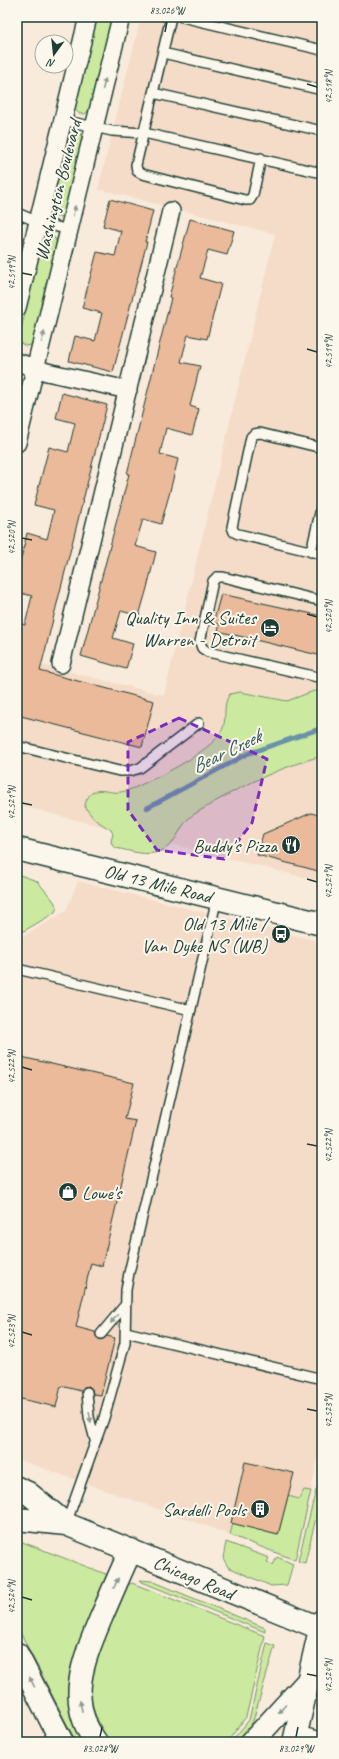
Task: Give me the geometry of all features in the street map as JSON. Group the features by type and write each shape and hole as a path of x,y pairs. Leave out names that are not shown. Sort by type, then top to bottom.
{"main road":[{"name":"Old 13 Mile Road","path":"17,849 322,924"},
{"name":"Chicago Road","path":"17,1488 28,1493 66,1524"},
{"name":"Chicago Road","path":"17,1519 66,1524 321,1626"},
{"path":"96,1742 84,1721 80,1705 80,1680 88,1648 131,1550"},
{"path":"295,1737 321,1626"},
{"path":"17,1654 62,1742"},
{"path":"252,1742 308,1680"},
{"path":"17,1684 46,1742"}],"street":[{"name":"Washington Boulevard","path":"17,308 88,17"},
{"name":"Washington Boulevard","path":"17,443 121,17"},
{"path":"61,664 171,211"},
{"path":"17,362 47,372 128,390"}],"lane":[{"path":"171,17 136,165 137,171 142,174 250,200 253,195 261,158"},
{"path":"182,17 322,50"},
{"path":"163,53 322,90"},
{"path":"153,93 322,131"},
{"path":"63,120 94,128 144,133 261,158 322,173"},
{"path":"17,213 38,222 69,230"},
{"path":"322,448 260,433 254,434 251,438 232,527 234,532 238,534 322,554"},
{"path":"312,552 322,504"},
{"path":"322,601 223,576 216,577 213,581 200,642 202,648 208,652 322,678"},
{"path":"17,746 119,771 130,772 140,768 199,723"},
{"path":"66,1524 104,1418 125,1343 126,1304 129,1273 217,898"},
{"path":"17,969 191,1010"},
{"path":"102,1334 126,1304"},
{"path":"126,1332 322,1379"},
{"path":"88,1392 89,1417 95,1440"},
{"path":"295,1737 322,1737"}],"highlighted area":[{"path":"179,718 267,759 252,823 224,859 157,850 128,810 128,742"}],"shaded area":[{"path":"141,17 322,17 322,882 17,805 17,659 164,695 275,234 98,189"},
{"path":"78,881 322,942 322,1440 295,1560 206,1526 17,1459 17,940 66,911"}],"green space":[{"path":"97,17 113,17 90,109 85,114 80,114 76,111 75,105"},
{"path":"74,132 80,133 83,140 65,212 60,217 56,217 51,212 51,208 69,137"},
{"path":"47,236 55,238 57,244 33,341 31,345 25,346 19,342 19,338 42,241"},
{"path":"314,691 322,692 322,756 265,776 211,804 188,819 170,845 161,851 156,853 145,853 116,848 112,845 111,841 113,834 111,830 94,819 85,807 88,797 96,791 116,792 131,789 167,772 202,751 219,735 223,728 225,706 230,694 240,692 287,701"},
{"path":"17,874 37,881 57,907 55,912 51,915 17,935"},
{"path":"304,1490 311,1491 295,1560 230,1535 233,1523 278,1535 288,1496 299,1499"},
{"path":"316,1490 320,1493 321,1497 305,1563 298,1561"},
{"path":"17,1540 111,1576 81,1638 70,1671 68,1687 69,1702 83,1742 76,1742 17,1626"},
{"path":"226,1542 269,1558 267,1562 273,1565 277,1557 293,1564 287,1585 271,1586 228,1567 223,1558"},
{"path":"140,1580 152,1581 265,1628 265,1632 142,1582"},
{"path":"132,1583 265,1636 246,1717 227,1742 110,1742 103,1731 94,1712 91,1698 94,1669 107,1624 117,1598 123,1589"},
{"path":"267,1643 275,1646 253,1721 241,1742 231,1742 249,1720"}],"building":[{"path":"110,199 153,211 145,242 147,242 113,372 69,361 75,336 95,341 102,313 82,308 97,252 115,256 121,231 103,226"},
{"path":"190,219 234,231 227,255 208,250 200,278 221,284 207,339 188,335 181,362 200,366 190,406 199,409 192,435 166,428 160,454 178,459 169,495 161,524 143,519 135,546 156,552 147,588 139,616 121,611 113,638 133,644 126,669 81,656 129,474 127,474 171,298 169,297"},
{"path":"62,393 107,405 40,671 154,701 142,747 17,715 17,622 25,625 32,596 17,592 17,576 27,533 47,539 54,510 34,505 49,447 68,452 75,423 56,418"},
{"name":"Quality Inn & Suites Warren - Detroit","path":"221,594 322,616 322,656 218,631 220,624 213,623"},
{"name":"Buddy's Pizza","path":"311,813 322,816 322,872 257,855 263,834"},
{"name":"Lowe's","path":"17,1056 134,1083 125,1119 136,1121 102,1266 91,1263 76,1327 95,1332 96,1336 100,1340 107,1336 115,1338 101,1395 93,1394 92,1389 89,1386 84,1387 81,1391 61,1386 56,1407 17,1398"},
{"name":"Sardelli Pools","path":"245,1462 294,1473 278,1535 231,1523"}],"waterway":[{"name":"Bear Creek","path":"147,808 247,754 322,728"}],"place":[{"name":"Quality Inn & Suites Warren - Detroit","path":"270,628"},
{"name":"Buddy's Pizza","path":"291,845"},
{"name":"Old 13 Mile / Van Dyke NS (WB)","path":"281,934"},
{"name":"Lowe's","path":"68,1192"},
{"name":"Sardelli Pools","path":"260,1509"}]}
